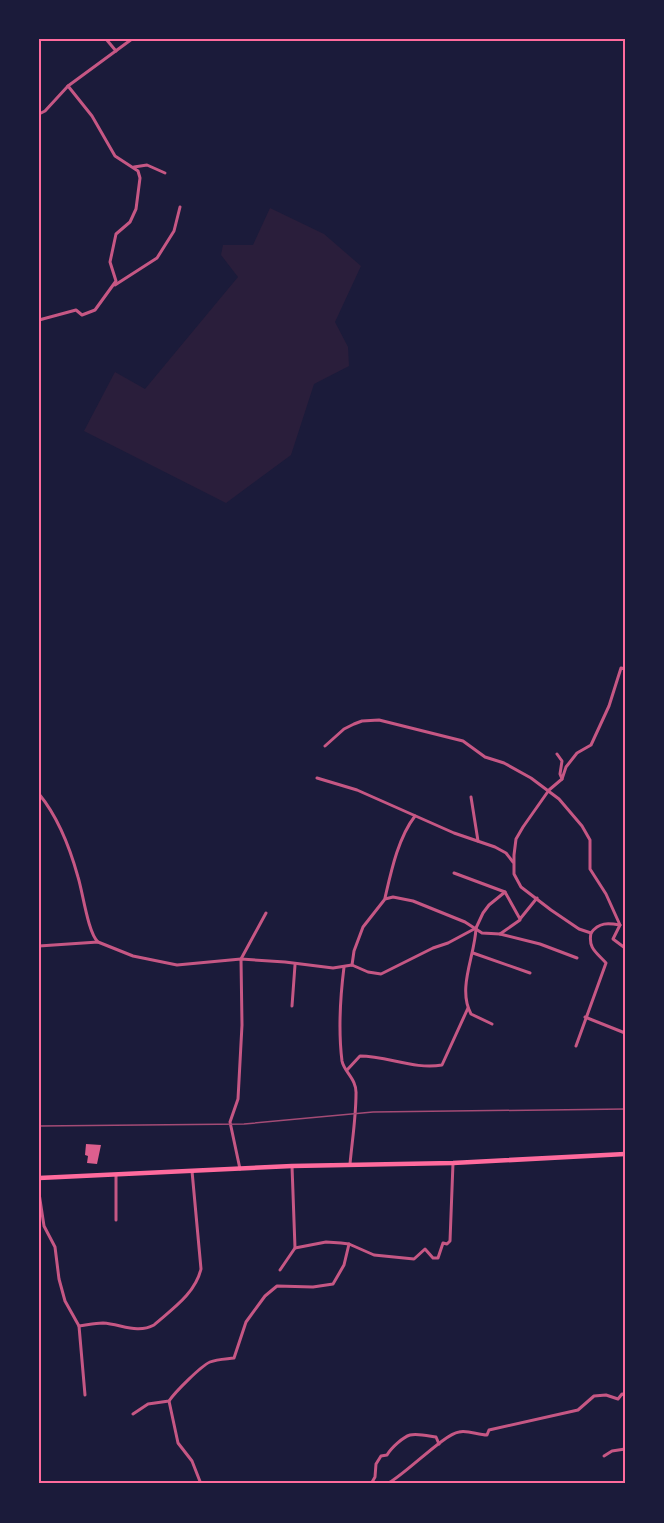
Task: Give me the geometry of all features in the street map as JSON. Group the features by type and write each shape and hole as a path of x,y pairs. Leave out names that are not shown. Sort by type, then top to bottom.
{"main road":[{"path":"39,1178 625,1154"}],"street":[{"path":"106,39 116,51"},
{"path":"39,114 45,111 68,86 132,39"},
{"path":"68,86 92,116 115,156 134,167 140,178 136,209 130,222 116,234 110,262 110,268 115,274 114,286"},
{"path":"134,167 147,165 165,173"},
{"path":"39,320 76,310 82,315 95,310 114,286 157,258 174,231 180,207"},
{"path":"591,933 579,929 521,886 514,874 516,839 549,790 562,779 566,767 577,753 591,745 609,706 621,668 625,669"},
{"path":"325,746 344,729 354,724 379,720 463,741 485,757 510,766 549,790 582,826 590,840 590,869 606,894 620,925"},
{"path":"557,754 562,761 560,774 562,779"},
{"path":"317,778 357,790 415,816 495,847 506,853 514,863"},
{"path":"39,794 57,820 65,838 78,877 90,932 98,942"},
{"path":"471,796 478,841"},
{"path":"352,965 354,951 363,927 385,898 399,850 415,816"},
{"path":"454,873 506,892 520,920"},
{"path":"492,1024 471,1014 468,1008 466,999 468,967 473,953 476,928 483,913 496,898 506,892"},
{"path":"385,898 401,898 418,903 483,933 500,934 540,944 577,958"},
{"path":"500,934 520,920 537,898"},
{"path":"240,1169 230,1122 238,1099 242,1025 241,959 266,914"},
{"path":"576,1046 606,963 591,948 591,933 600,924 620,925"},
{"path":"620,925 613,939 625,948"},
{"path":"39,946 98,942 133,956 177,965 241,959 333,968 352,965 368,972 381,974 476,928"},
{"path":"473,953 530,973"},
{"path":"292,1006 295,965"},
{"path":"344,967 338,1026 342,1063 355,1085 356,1094 350,1164"},
{"path":"347,1070 360,1056 377,1056 396,1062 431,1067 442,1065 468,1008"},
{"path":"585,1017 625,1033"},
{"path":"295,1248 326,1242 349,1244 382,1257 414,1259 425,1249 433,1258 438,1258 443,1243 447,1244 450,1241 453,1162"},
{"path":"280,1270 295,1248 292,1166"},
{"path":"79,1326 103,1323 147,1328 154,1325 191,1291 199,1279 201,1269 197,1246 192,1171"},
{"path":"116,1176 116,1220"},
{"path":"39,1193 44,1226 55,1247 59,1279 65,1301 79,1326 85,1395"},
{"path":"134,1414 148,1404 169,1401 180,1387 210,1362 234,1358 246,1322 265,1296 277,1286 313,1287 333,1284 344,1265 349,1244"},
{"path":"387,1484 417,1464 439,1444 459,1432 487,1435 489,1430 578,1410 594,1396 606,1395 618,1400 622,1394 625,1395"},
{"path":"169,1401 178,1443 192,1461 201,1484"},
{"path":"371,1484 375,1477 376,1464 381,1456 387,1455 407,1437 413,1435 436,1437 439,1444"},
{"path":"604,1456 612,1451 625,1449"}],"shaded area":[{"path":"270,208 324,234 361,266 335,322 348,347 349,366 314,384 291,455 226,503 84,431 115,372 145,389 238,277 221,255 223,245 253,245"}],"building":[{"path":"86,1144 101,1145 97,1164 87,1163"}],"railway":[{"path":"39,1126 244,1124 373,1112 625,1109"}]}
